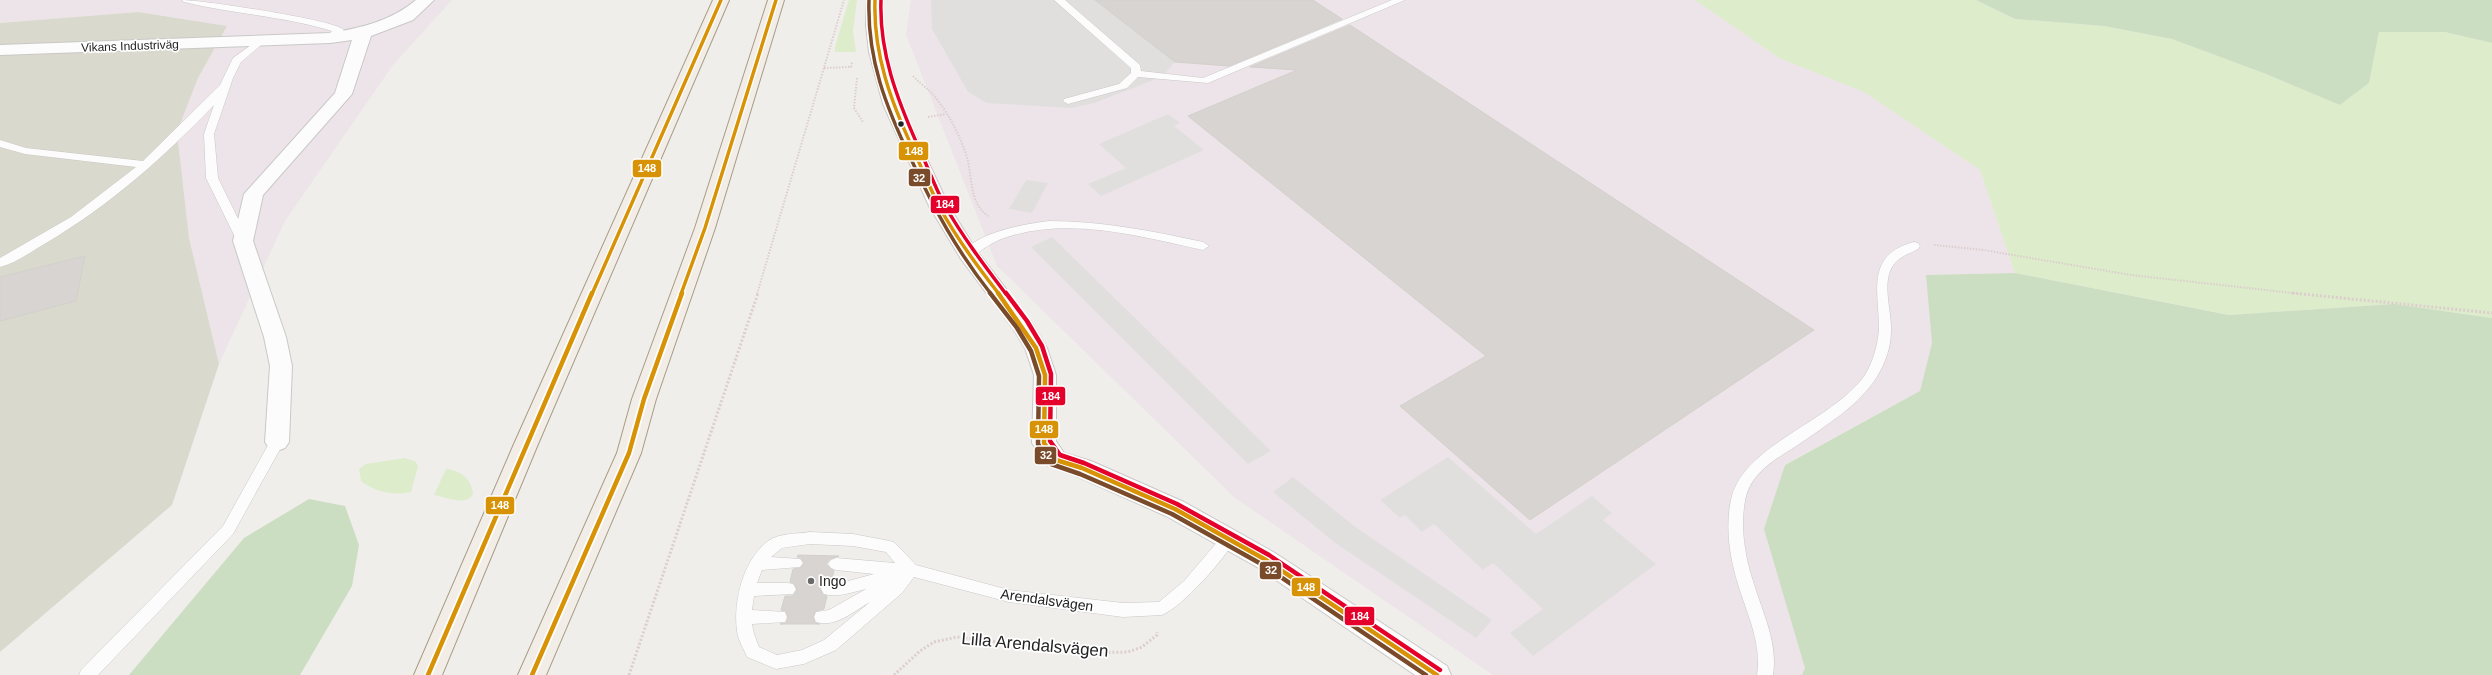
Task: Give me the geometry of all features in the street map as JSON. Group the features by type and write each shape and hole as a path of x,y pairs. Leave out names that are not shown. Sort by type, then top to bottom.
{"main road":[{"path":"428,675 526,444 721,0"},
{"path":"532,675 629,453 644,399 705,228 776,0"}],"street":[{"name":"Vikans Industriväg","path":"0,50 330,38 363,33 407,16 426,0"},
{"path":"875,0 874,25 878,52 892,104 939,206 968,254 1022,326 1036,348 1046,374 1043,411 1044,443 1056,460 1082,468 1169,506 1229,538 1266,560 1437,675"},
{"path":"277,442 281,366 275,337 243,241 254,194 343,94 363,33"}],"lane":[{"path":"187,0 238,11 314,22 338,30 330,38"},
{"path":"1059,0 1120,50 1136,67 1136,74"},
{"path":"1068,101 1122,86 1136,74 1204,81 1400,0"},
{"path":"243,241 212,178 209,134 237,60 261,41"},
{"path":"0,263 39,242 100,203 186,128 228,83"},
{"path":"0,144 25,151 144,165"},
{"path":"968,254 999,236 1063,225 1125,229 1203,246"},
{"path":"1765,675 1763,637 1743,575 1736,532 1738,500 1743,483 1754,468 1798,438 1864,385 1874,372 1885,331 1882,290 1884,270 1890,261 1914,246"},
{"path":"87,675 228,530 277,442"},
{"path":"810,538 853,540 890,547 911,570 897,588 830,645 804,657 776,662 753,652 745,632 748,590 761,557 775,544 810,538"},
{"path":"1162,608 1189,586 1229,538"},
{"path":"758,564 796,563"},
{"name":"Arendalsvägen","path":"836,564 911,570 1009,596 1123,610 1162,608"},
{"path":"835,589 911,570"},
{"path":"822,617 831,617 911,570"},
{"path":"748,590 788,589"},
{"path":"745,617 779,617"}],"path":[{"path":"629,675 757,295 844,0"},
{"path":"851,67 855,68"},
{"path":"856,73 854,108 863,122"},
{"path":"928,117 946,114"},
{"path":"1914,246 1924,244 1993,250 2126,274 2193,283 2492,313"},
{"name":"Lilla Arendalsvägen","path":"894,675 920,651 934,642 957,637 1084,652 1128,652 1142,646 1157,635 1162,608"}],"shaded area":[{"path":"0,0 452,0 393,65 285,221 219,364 189,238 177,132 198,78 227,26 138,12 0,23"},
{"path":"911,0 1695,0 1779,58 1864,92 1980,170 2015,273 1927,275 1932,343 1920,391 1784,465 1805,668 1802,675 1493,675 1235,498 997,266 906,35"},
{"path":"931,0 1095,0 1175,62 1162,77 1094,103 1071,108 987,103 968,92 932,29"},
{"path":"138,12 227,26 198,78 177,132 189,238 219,364 172,505 0,652 0,23"},
{"path":"1168,114 1180,123 1174,126 1204,150 1101,196 1088,184 1126,168 1099,144"},
{"path":"1026,180 1048,183 1032,213 1009,209"},
{"path":"1052,237 1271,451 1248,464 1031,247"},
{"path":"1448,457 1536,534 1592,496 1612,513 1603,520 1656,564 1533,656 1510,633 1543,609 1493,563 1483,570 1434,524 1422,532 1405,515 1400,518 1380,500"},
{"path":"1293,477 1354,526 1492,620 1476,638 1334,542 1273,492"}],"green space":[{"path":"849,0 857,0 853,31 856,52 835,52 835,47"},
{"path":"1695,0 1976,0 2015,19 2104,26 2172,39 2266,74 2340,105 2369,83 2379,32 2445,32 2492,43 2492,318 2394,304 2230,315 2015,273 1980,170 1864,92 1779,58"},
{"path":"1976,0 2492,0 2492,43 2445,32 2379,32 2369,83 2340,105 2266,74 2172,39 2104,26 2015,19"},
{"path":"2015,273 2229,315 2394,304 2492,318 2492,675 1802,675 1805,668 1764,529 1785,465 1920,391 1932,343 1926,275"},
{"path":"404,458 415,461 418,466 411,492 398,494 384,492 372,488 361,481 359,469 366,464"},
{"path":"446,469 460,473 468,480 473,494 470,498 461,501 434,495"},
{"path":"309,499 345,506 359,545 352,586 300,675 129,675 244,538"}],"building":[{"path":"1095,0 1313,0 1342,19 1229,66 1175,62"},
{"path":"1350,25 1814,330 1530,520 1400,406 1486,356 1188,116 1297,70 1250,67"},
{"path":"85,256 76,301 0,321 0,277"},
{"path":"798,555 839,556 830,559 826,564 834,571 831,582 824,582 820,588 823,595 827,596 824,609 816,611 813,616 815,623 820,624 780,624 786,623 788,618 786,611 781,610 785,596 793,596 797,590 794,583 790,582 793,569 800,568 804,563 801,558 797,557"}],"transit line":[{"name":"148","path":"428,675 526,444 721,0"},
{"name":"148","path":"532,675 629,453 644,399 705,228 776,0"},
{"name":"32","path":"869,0 868,25 872,53 886,106 934,209 963,258 1017,328 1031,351 1039,376 1038,444 1051,464 1080,474 1172,514 1263,565 1426,675"},
{"name":"148","path":"875,0 874,25 878,52 892,104 939,206 968,254 1022,325 1036,348 1045,375 1044,443 1056,460 1082,468 1175,509 1266,560 1437,675"},
{"name":"184","path":"881,0 880,25 884,51 898,102 944,203 973,251 1027,321 1042,346 1051,374 1050,441 1060,455 1084,463 1177,504 1269,555 1440,670"}],"place":[{"name":"Ingo","path":"811,581"}]}
